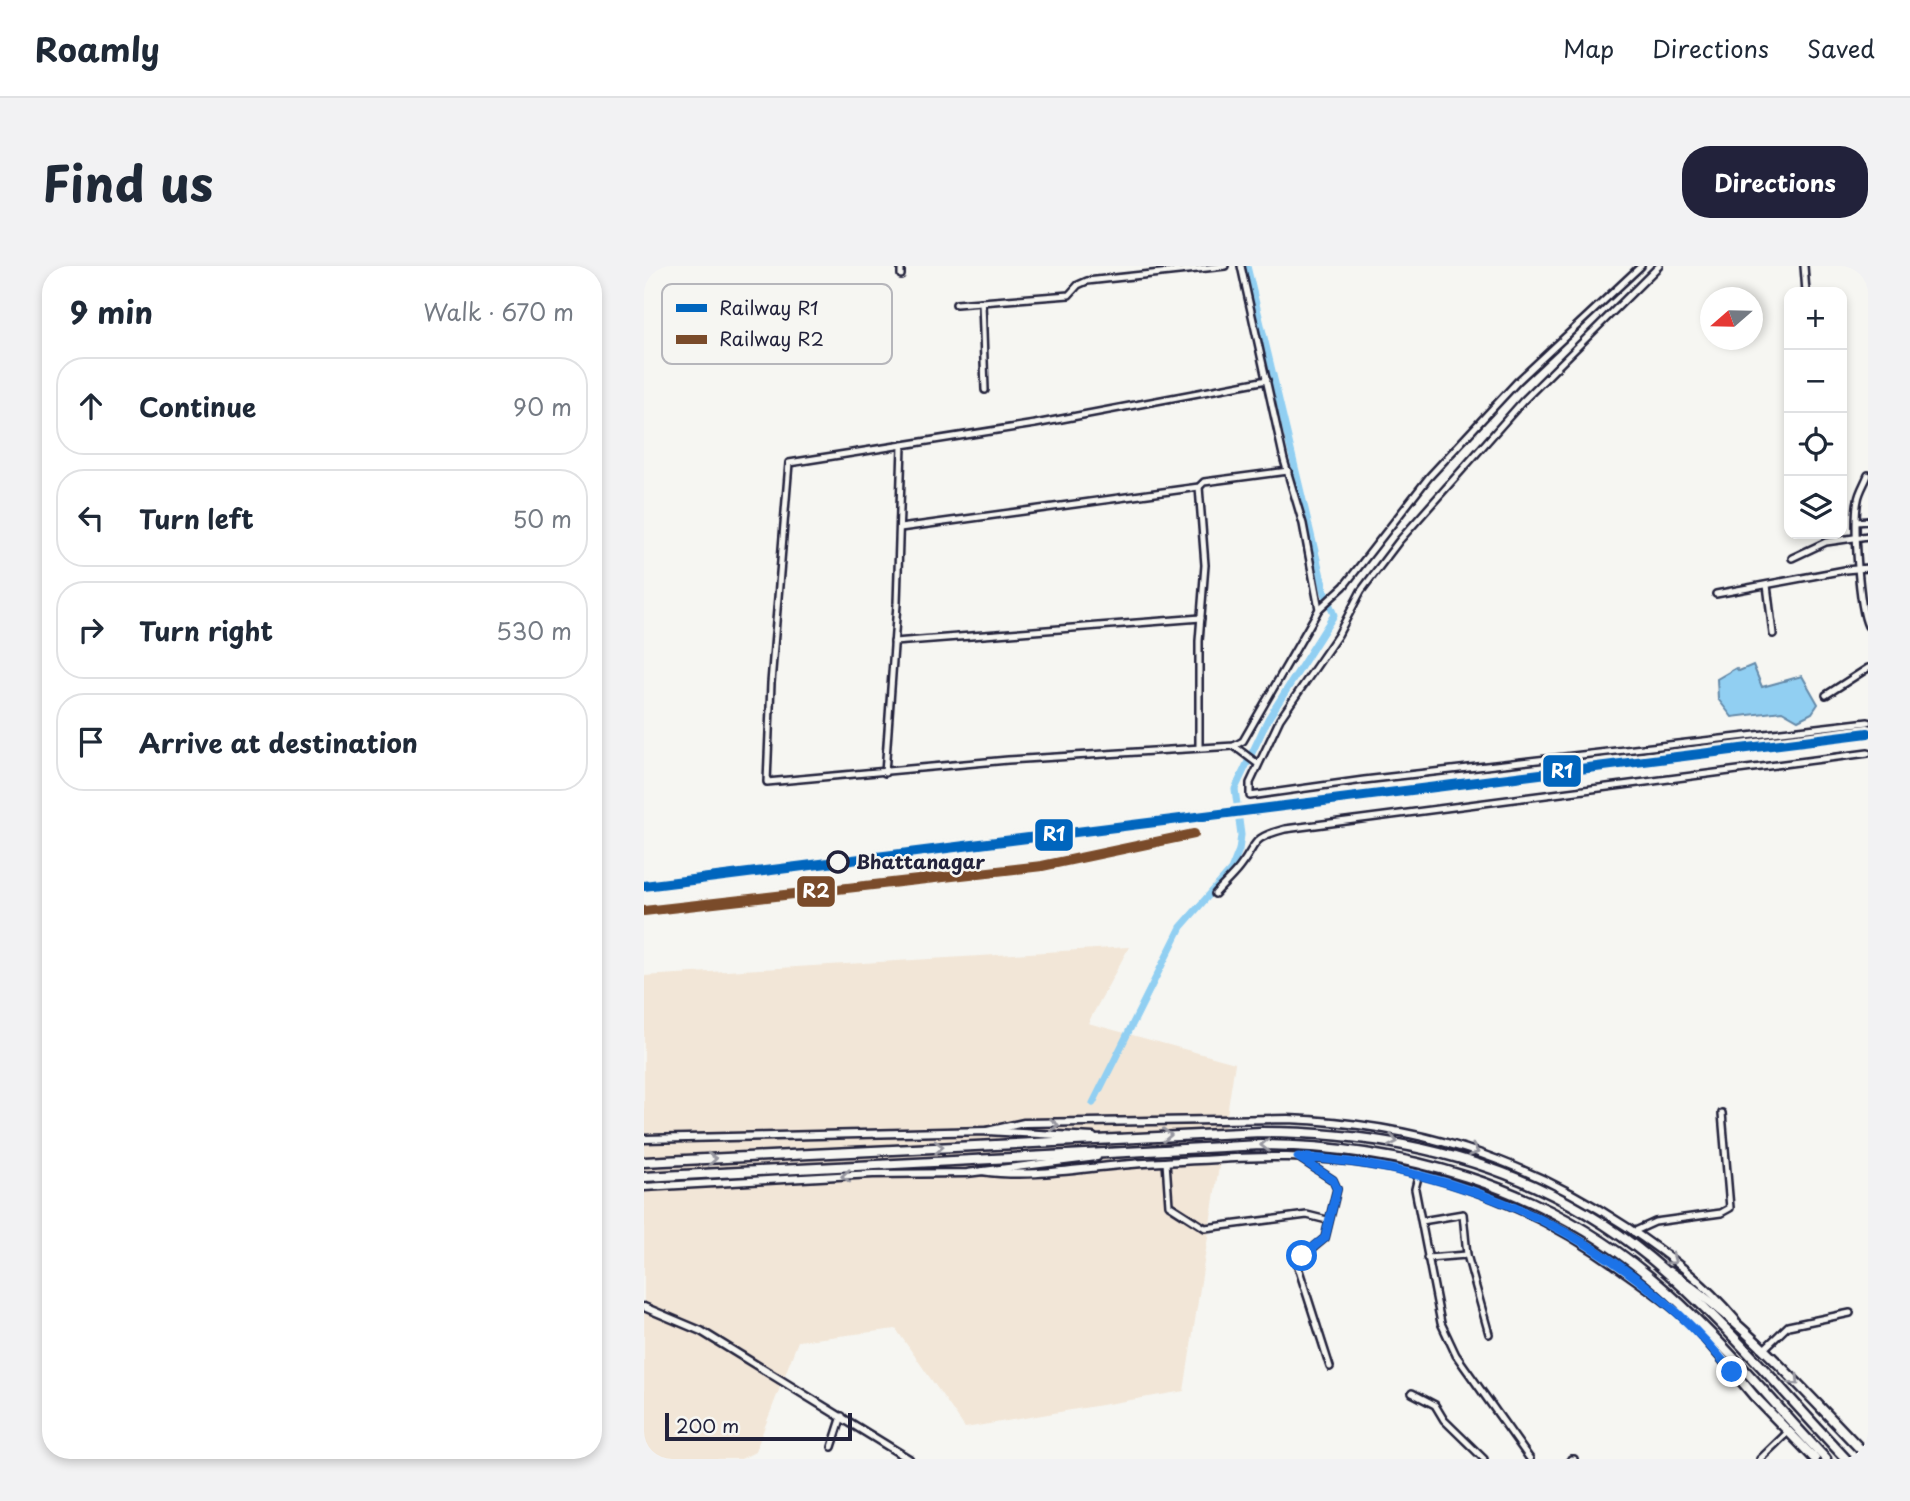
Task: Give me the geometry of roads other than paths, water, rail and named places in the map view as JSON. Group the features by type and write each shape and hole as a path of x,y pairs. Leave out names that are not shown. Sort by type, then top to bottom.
{"main road":[{"path":"644,1162 1106,1138 1324,1132 1403,1143 1464,1158 1540,1190 1592,1217 1700,1293 1749,1335 1868,1457"},
{"path":"644,1177 1261,1145 1324,1146 1387,1154 1461,1173 1557,1214 1632,1263 1671,1296 1826,1459"},
{"path":"1650,1259 1692,1297 1846,1459"},
{"path":"1671,1296 1708,1342 1815,1459"}],"street":[{"path":"901,266 901,275"},
{"path":"956,304 1069,295 1078,285 1087,281 1225,266"},
{"path":"1241,266 1288,471 1303,524 1319,609"},
{"path":"1267,380 1035,424 789,463 771,683 767,782 1008,760 1234,746 1243,741 1319,609 1334,596 1429,477 1509,391 1641,266"},
{"path":"1659,266 1524,401 1399,541 1362,591 1338,635 1280,719 1250,783 1250,796 1364,780 1868,722"},
{"path":"1804,266 1806,287"},
{"path":"982,302 985,390"},
{"path":"885,772 900,528 902,445"},
{"path":"900,528 1024,508 1199,487 1204,482 1288,471"},
{"path":"1868,475 1858,500 1857,522 1861,605 1868,626"},
{"path":"1199,487 1205,565 1201,618 1199,748"},
{"path":"1857,522 1868,521"},
{"path":"1792,558 1826,542 1868,536"},
{"path":"1716,594 1868,568"},
{"path":"1767,585 1773,634"},
{"path":"894,642 1201,618"},
{"path":"1826,695 1868,668"},
{"path":"1234,746 1258,764"},
{"path":"1215,894 1239,868 1251,844 1262,836 1284,828 1868,754"},
{"path":"1633,1232 1655,1222 1721,1213 1730,1208 1722,1112"},
{"path":"986,1131 1024,1124 1256,1119 1331,1121 1421,1135 1511,1164 1572,1193 1633,1232 1696,1278 1749,1335"},
{"path":"644,1139 986,1131 1106,1138"},
{"path":"644,1187 982,1171 1133,1151"},
{"path":"982,1171 1017,1176 1166,1162 1298,1157 1360,1162 1419,1173 1493,1197 1568,1233 1660,1297 1708,1342"},
{"path":"1298,1157 1333,1180 1337,1189 1327,1220 1325,1238 1302,1256 1298,1267 1330,1367"},
{"path":"1166,1162 1169,1205 1205,1228 1307,1215 1327,1220"},
{"path":"1419,1173 1415,1189 1441,1323 1456,1355 1530,1459"},
{"path":"1422,1221 1463,1214 1467,1255 1489,1334"},
{"path":"1427,1258 1467,1255"},
{"path":"644,1307 701,1331 909,1459"},
{"path":"1764,1349 1788,1326 1850,1313"},
{"path":"1412,1393 1435,1405 1444,1420 1484,1459"},
{"path":"832,1447 842,1416"},
{"path":"1760,1459 1788,1432"}],"water":[{"path":"1753,665 1762,687 1802,676 1818,704 1812,713 1798,720 1782,711 1732,717 1718,699 1717,679 1736,668 1739,671"}],"waterway":[{"path":"1093,1103 1181,927 1231,870 1239,850 1241,835 1235,789 1268,719 1334,615 1325,593 1247,266"}],"rail line":[{"name":"R1","path":"644,886 1868,733"},
{"name":"R2","path":"644,911 1042,866 1194,834"}],"place":[{"name":"Bhattanagar","path":"838,862"}]}
